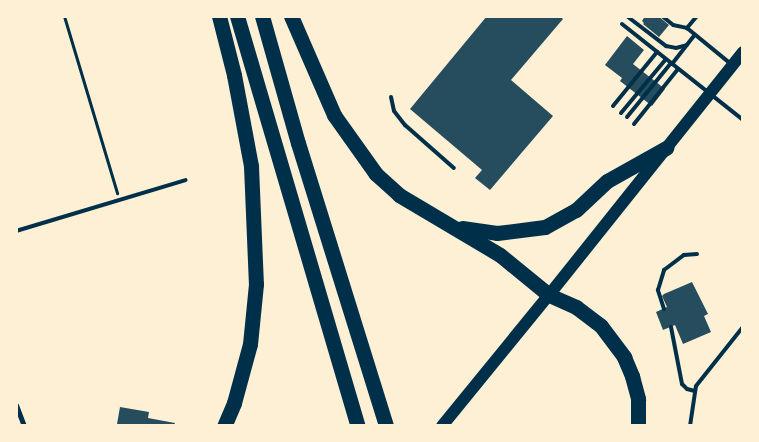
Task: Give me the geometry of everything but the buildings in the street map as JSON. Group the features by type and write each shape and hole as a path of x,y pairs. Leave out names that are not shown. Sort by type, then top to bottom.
{"highway":[{"path":"219,16 234,75 251,166 256,274 250,344 234,403 224,426"},
{"path":"237,16 358,426"},
{"path":"262,16 386,426"},
{"path":"291,16 334,115 371,167 399,195 454,226 509,262 549,296 576,307 601,326 614,342 632,376 638,399 638,426"},
{"path":"454,226 497,233 545,227 576,210 607,181 666,148"}],"main road":[{"path":"442,426 549,296 743,52"}],"street":[{"path":"16,405 24,426"}],"lane":[{"path":"662,16 673,25 687,28 733,65"},
{"path":"687,28 697,16"},
{"path":"628,17 666,46 676,48 687,46"},
{"path":"622,24 743,120"},
{"path":"627,118 696,35"},
{"path":"613,106 657,52"},
{"path":"621,113 666,59"},
{"path":"634,124 678,69"},
{"path":"391,97 399,118 454,168"},
{"path":"16,231 186,180"},
{"path":"664,309 658,290 664,270 684,255 696,254"},
{"path":"672,327 682,384 686,389 695,391"},
{"path":"690,426 696,386 743,327"}],"path":[{"path":"64,16 119,200"}]}
